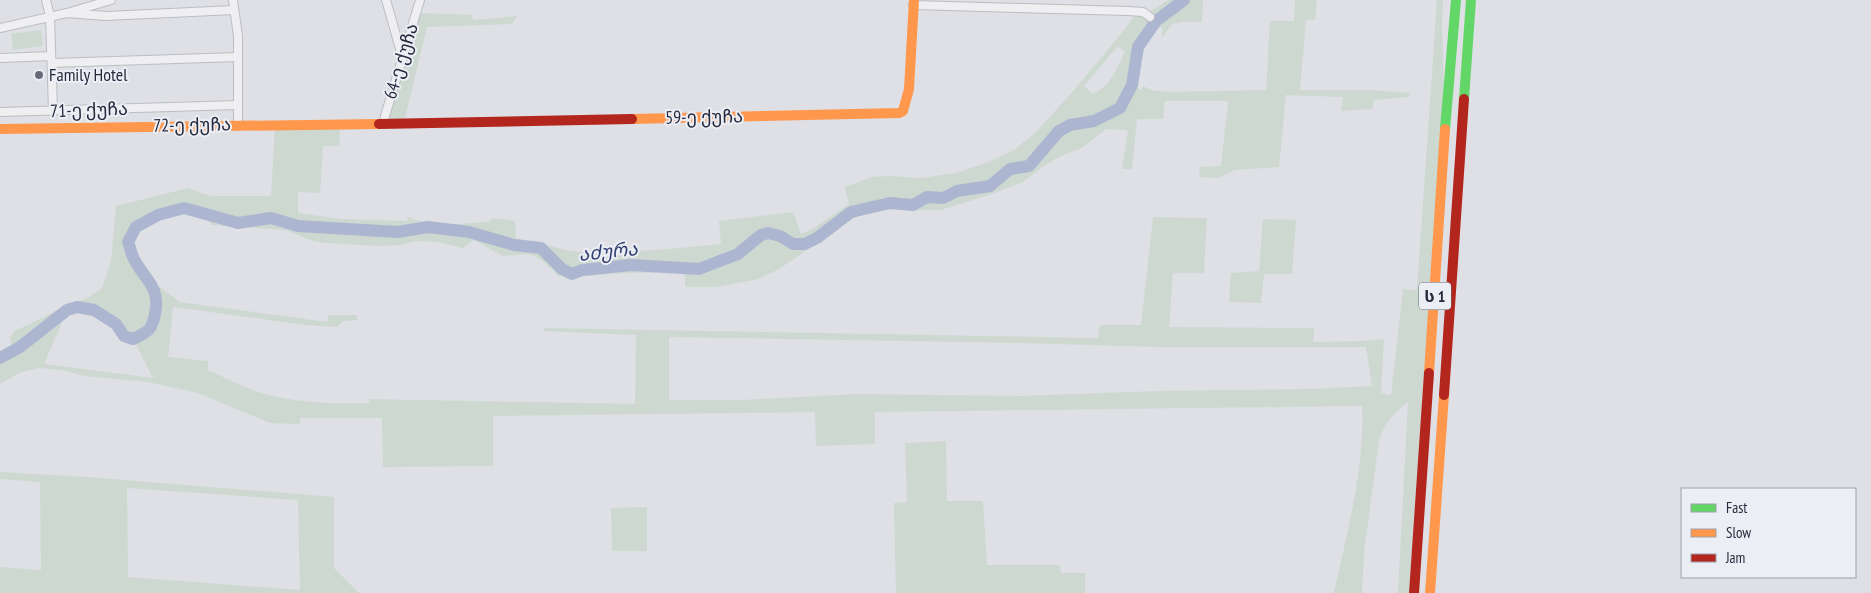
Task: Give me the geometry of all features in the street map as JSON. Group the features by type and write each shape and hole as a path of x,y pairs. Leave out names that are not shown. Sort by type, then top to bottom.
{"main road":[{"path":"1447,0 1454,28"},
{"name":"ს 1","path":"1414,593 1444,143 1456,0"},
{"name":"ს 1","path":"1430,593 1471,0"},
{"name":"59-ე ქუჩა","path":"388,123 899,113 903,111 909,89 914,2"},
{"name":"72-ე ქუჩა","path":"0,129 388,123"}],"street":[{"path":"46,0 50,16 53,111"},
{"path":"67,14 111,0"},
{"path":"233,0 238,57 238,125"},
{"path":"386,0 402,56"},
{"name":"64-ე ქუჩა","path":"388,123 385,116 420,0"},
{"path":"914,2 1128,11 1143,12 1150,17"},
{"path":"0,28 50,16 67,14 106,16 234,10"},
{"path":"0,58 52,60 238,57"},
{"name":"71-ე ქუჩა","path":"0,112 238,106"}],"shaded area":[{"path":"1168,0 1181,0 1155,20 1148,13"},
{"path":"1187,0 1203,0 1202,22 1172,24 1162,38 1162,29 1157,22"},
{"path":"1295,0 1317,0 1315,20 1306,20 1300,90 1368,90 1410,93 1409,97 1374,100 1372,109 1341,111 1343,97 1286,95 1279,167 1235,170 1218,178 1199,177 1200,167 1221,166 1228,101 1165,101 1163,119 1137,119 1132,169 1122,169 1128,130 1106,129 1082,148 1061,156 1023,182 941,210 878,209 854,218 779,269 759,279 717,287 685,287 685,272 559,276 543,261 534,256 528,254 503,256 474,240 463,248 438,242 414,241 402,245 379,246 325,243 312,241 286,230 210,225 210,215 184,208 158,215 136,227 128,242 134,258 149,279 180,302 327,322 328,315 357,315 357,320 343,321 337,327 305,325 173,307 168,357 208,361 208,370 261,393 293,400 332,403 369,403 369,399 635,404 636,335 544,331 544,328 1098,338 1100,325 1141,325 1153,217 1207,218 1204,273 1173,273 1169,327 1314,328 1313,342 1384,339 1381,393 1391,395 1403,289 1417,290 1437,0 1443,0 1444,94 1409,593 1398,593 1408,402 1390,419 1379,440 1364,553 1362,593 1334,593 1358,476 1361,453 1362,406 875,412 875,444 816,446 815,412 493,416 493,466 383,467 382,418 300,418 300,424 270,423 198,393 148,382 84,376 66,371 40,368 21,372 0,384 0,358 13,351 10,337 15,331 68,305 88,298 102,288 111,261 116,206 188,188 210,196 271,196 275,126 340,125 339,146 323,146 320,193 298,192 298,213 342,219 408,221 407,216 426,223 436,224 488,222 493,218 515,221 516,238 571,251 611,255 721,244 719,221 793,212 801,234 814,228 849,204 845,187 872,177 921,178 957,173 1014,150 1036,132 1074,90 1125,29 1135,14 1142,14 1154,23 1138,47 1132,85 1141,90 1143,86 1151,90 1167,92 1266,90 1270,21 1294,21","holes":["1118,46 1125,52 1119,65 1108,82 1093,94 1084,86","77,307 82,308 115,323 125,334 133,339 153,378 44,364 67,311","669,337 1158,347 1366,347 1372,386 1020,396 857,394 742,400 669,400"]},
{"path":"418,13 472,15 473,20 517,16 512,24 427,27 404,122 396,122 387,118"},
{"path":"41,30 43,46 13,50 11,34"},
{"path":"1263,219 1296,220 1292,274 1264,274 1261,303 1229,302 1231,273 1259,271"},
{"path":"946,441 947,501 983,501 987,565 1060,565 1061,573 1085,573 1085,593 896,593 894,503 907,502 905,443"},
{"path":"0,472 87,477 334,497 334,568 359,593 0,593 0,567 41,570 40,482 0,479","holes":["127,488 298,500 300,590 128,577"]},
{"path":"647,507 647,551 612,551 611,508"}],"waterway":[{"name":"აძურა","path":"0,358 20,347 67,310 77,307 94,310 116,324 124,336 133,339 146,332 151,327 154,319 156,296 150,283 137,265 128,242 136,227 158,215 184,208 238,223 271,218 298,226 398,232 428,227 469,232 514,245 541,248 562,269 572,274 582,270 631,265 699,269 738,254 761,235 768,233 780,236 793,244 805,244 817,238 851,212 890,203 913,205 927,197 943,198 957,191 990,186 1010,169 1029,166 1059,131 1070,125 1094,121 1120,108 1132,85 1138,47 1156,21 1184,0"}],"traffic: fast":[{"path":"1445,129 1456,0"},
{"path":"1464,99 1471,0"}],"traffic: slow":[{"path":"632,119 899,113 903,111 909,89 914,0"},
{"path":"0,129 379,124"},
{"path":"1429,373 1445,129"},
{"path":"1430,593 1444,395"}],"traffic: jam":[{"path":"1444,395 1464,99"},
{"path":"379,124 632,119"},
{"path":"1414,593 1429,373"}],"place":[{"name":"Family Hotel","path":"39,75"}]}
